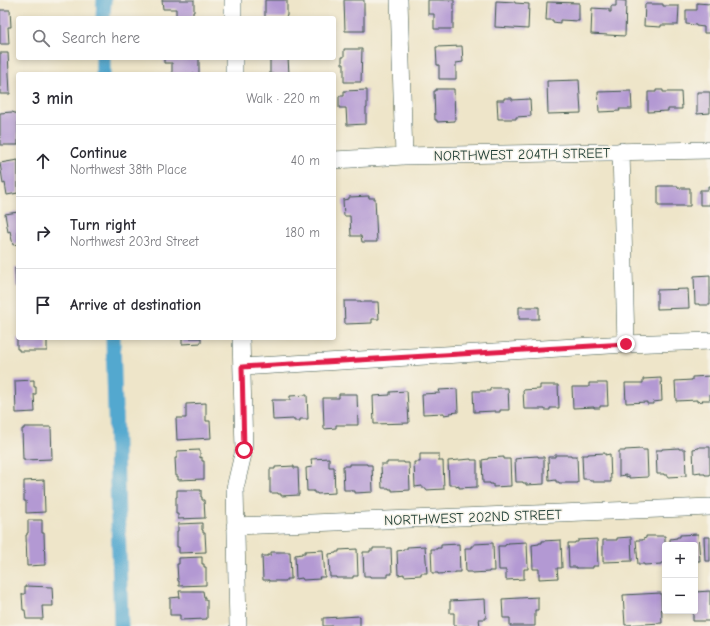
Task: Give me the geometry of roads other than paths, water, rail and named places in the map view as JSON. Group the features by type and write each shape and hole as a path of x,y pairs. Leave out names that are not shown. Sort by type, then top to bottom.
{"street":[{"path":"233,0 233,16"},
{"path":"399,0 404,156"},
{"path":"234,60 234,72"},
{"name":"NORTHWEST 204TH STREET","path":"336,160 404,156 710,150"},
{"path":"621,151 626,344"},
{"path":"238,626 235,488 244,450 241,340"},
{"path":"242,367 626,344 710,341"},
{"name":"NORTHWEST 202ND STREET","path":"235,526 710,508"}],"waterway":[{"path":"103,16 104,0"},
{"path":"103,60 103,72"},
{"path":"113,340 121,626"}]}
